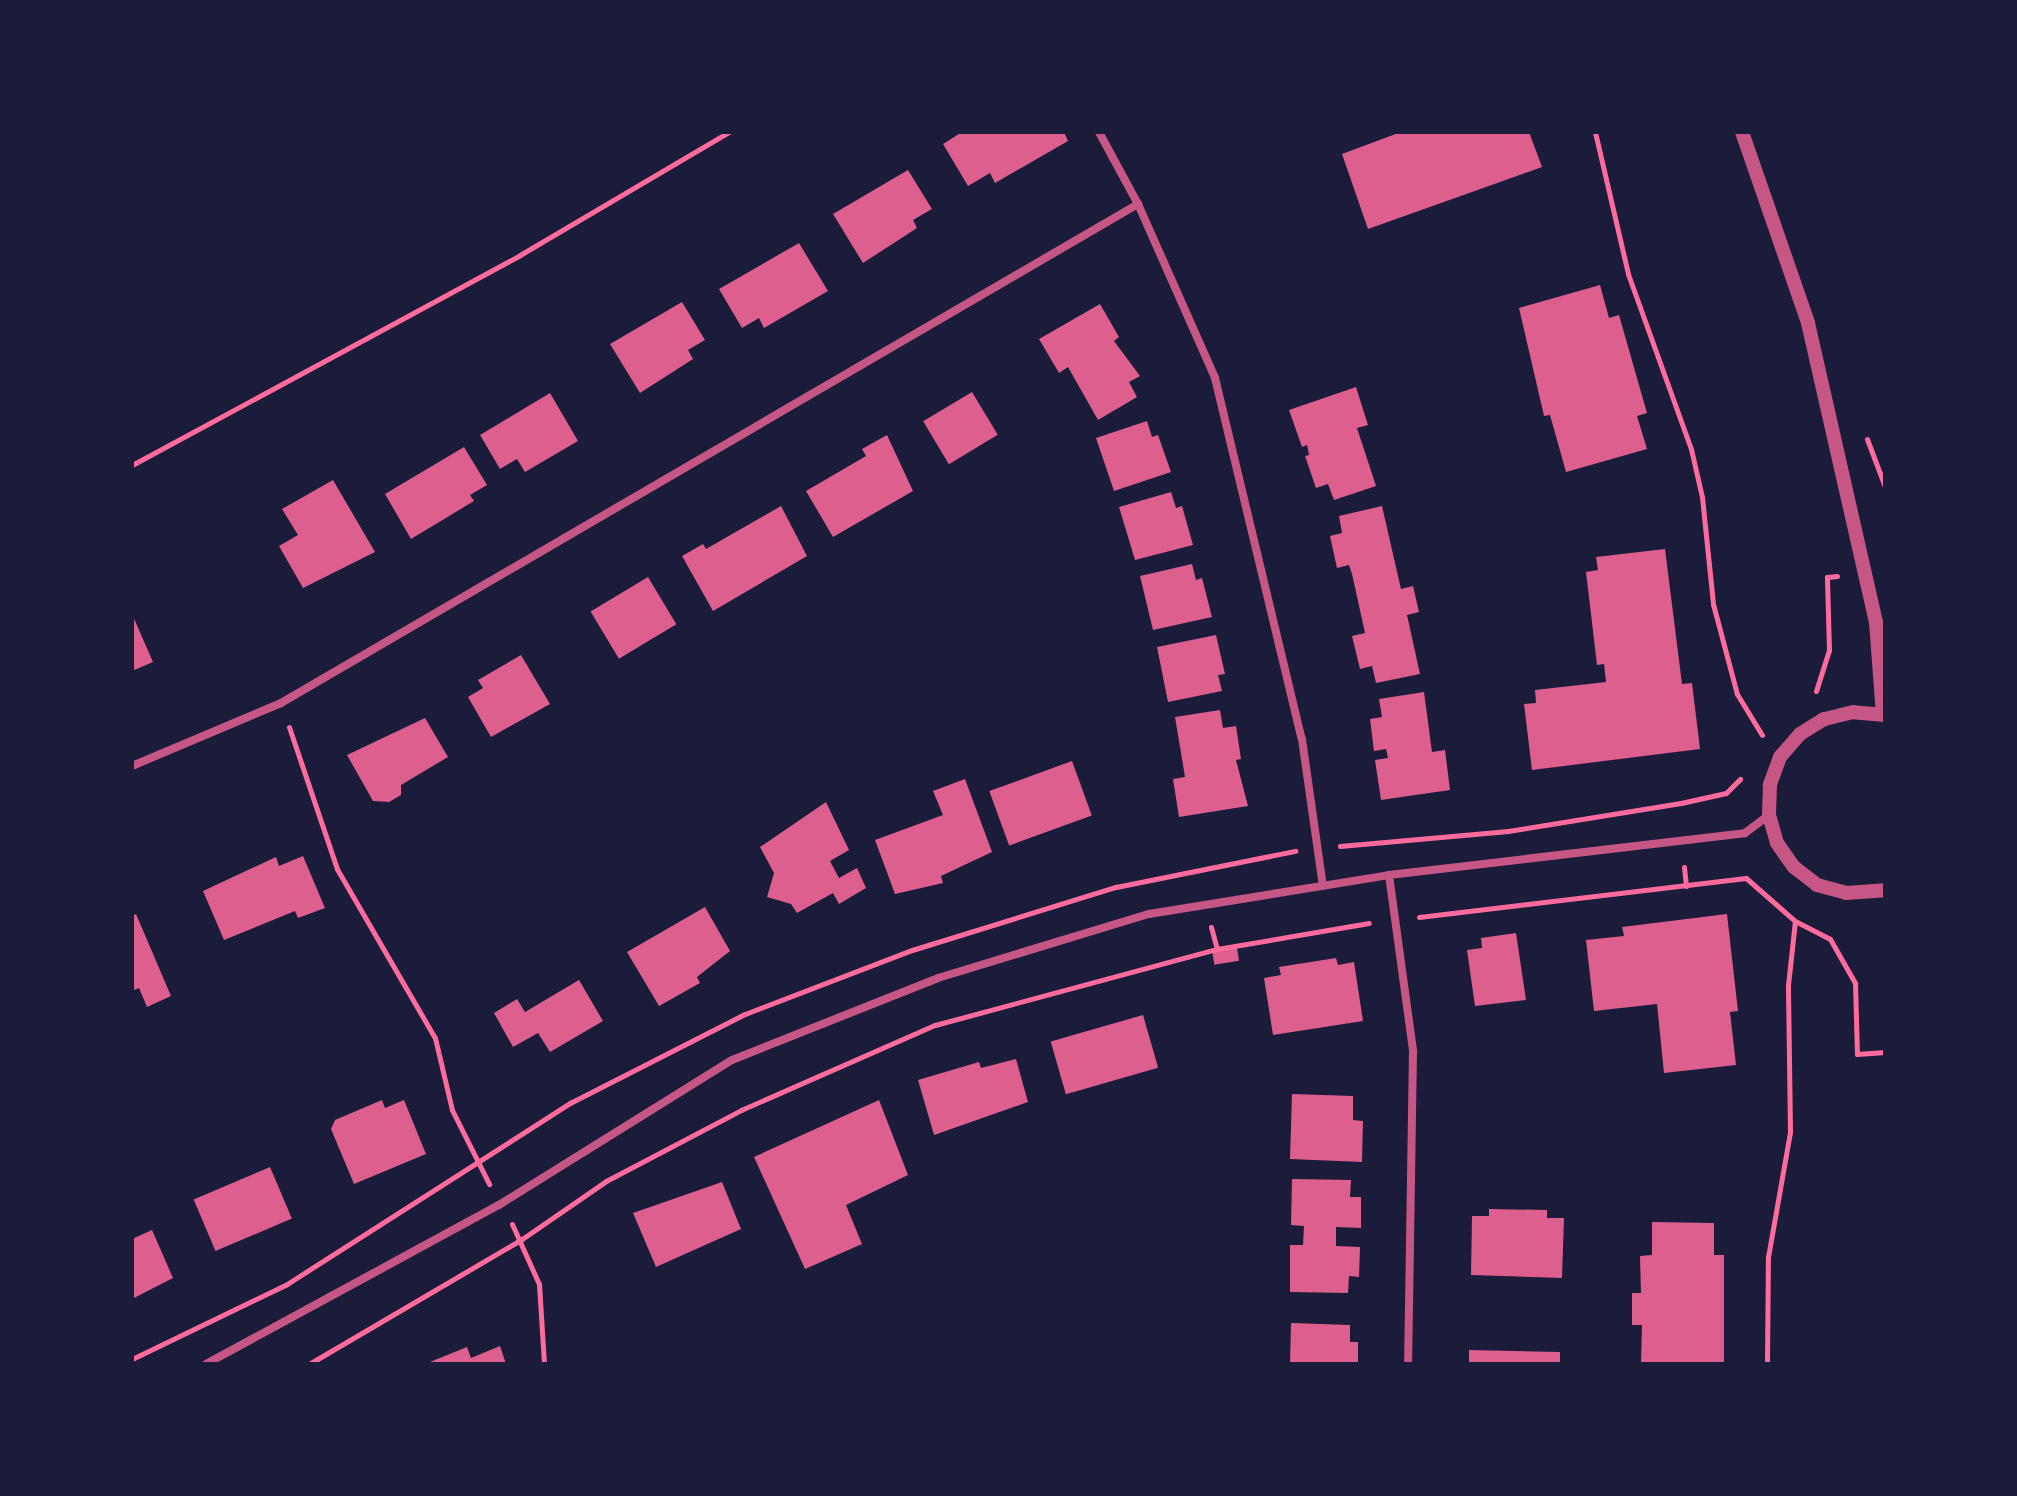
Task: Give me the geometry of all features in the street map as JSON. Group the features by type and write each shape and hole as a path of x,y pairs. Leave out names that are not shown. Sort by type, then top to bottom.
{"street":[{"path":"1099,132 1138,204 1220,394 1302,739 1323,886"},
{"path":"1742,132 1808,323 1876,622 1884,715 1853,712 1824,719 1800,734 1780,757 1770,785 1769,815 1777,843 1794,867 1817,885 1846,893 1885,890"},
{"path":"132,766 281,703 1138,204"},
{"path":"206,1364 499,1205 732,1060 938,978 1149,914 1389,875 1745,833 1769,815"},
{"path":"1389,875 1413,1051 1408,1364"}],"path":[{"path":"132,465 520,255 729,132"},
{"path":"1595,132 1628,274 1691,449 1702,497 1713,604 1737,694 1764,739"},
{"path":"1864,430 1885,487"},
{"path":"281,703 337,869 435,1038 452,1110 499,1205 522,1239 539,1284 544,1364"},
{"path":"309,1364 522,1239 606,1181 741,1110 935,1025 1217,949 1395,919 1746,878 1795,921 1830,939 1845,960 1855,983 1857,1054 1885,1052"},
{"path":"1767,1364 1768,1257 1790,1132 1788,985 1795,921"}],"building":[{"path":"962,132 1064,132 1068,141 995,183 990,173 968,186 943,144"},
{"path":"1401,132 1529,132 1542,167 1368,229 1342,154"},
{"path":"908,170 932,209 913,220 917,228 863,263 833,214"},
{"path":"799,243 828,291 764,328 759,318 742,328 719,289"},
{"path":"1600,285 1609,318 1619,315 1647,413 1637,416 1647,449 1566,472 1550,415 1544,416 1519,308"},
{"path":"682,302 705,340 688,350 693,359 640,393 610,344"},
{"path":"1100,304 1119,337 1114,341 1140,376 1129,382 1137,397 1098,420 1068,367 1059,373 1039,339"},
{"path":"1356,387 1368,425 1357,428 1376,486 1334,500 1328,484 1316,488 1305,456 1309,455 1307,445 1302,447 1289,410"},
{"path":"972,392 998,435 949,464 923,421"},
{"path":"550,393 578,441 525,472 517,459 500,469 480,435"},
{"path":"1147,421 1152,437 1158,435 1171,472 1114,491 1096,438"},
{"path":"887,435 913,491 833,537 806,491 866,456 862,449"},
{"path":"464,447 487,485 470,495 474,501 411,539 385,494"},
{"path":"333,480 375,552 303,588 279,546 298,535 282,509"},
{"path":"1171,492 1176,508 1182,506 1193,545 1135,560 1119,507"},
{"path":"781,506 807,556 713,611 682,556 703,544 706,549"},
{"path":"1382,506 1401,589 1413,586 1419,612 1407,615 1420,674 1376,683 1372,666 1360,669 1352,636 1365,633 1352,574 1349,565 1337,568 1330,536 1342,533 1339,516"},
{"path":"1665,549 1682,684 1692,683 1700,749 1532,770 1524,704 1536,703 1535,690 1606,682 1604,664 1597,665 1586,572 1598,570 1596,557"},
{"path":"1192,564 1196,580 1202,578 1212,617 1153,630 1140,576"},
{"path":"648,577 676,624 619,659 591,612"},
{"path":"132,614 153,662 132,671"},
{"path":"1216,635 1225,674 1218,675 1222,691 1168,702 1157,647"},
{"path":"521,655 550,704 491,737 468,697 483,688 478,680"},
{"path":"1424,692 1432,752 1445,750 1450,790 1381,800 1375,760 1388,758 1386,749 1374,751 1370,719 1382,717 1379,699"},
{"path":"1220,710 1223,728 1236,726 1241,759 1236,760 1248,806 1179,817 1173,779 1185,777 1175,717"},
{"path":"425,718 448,757 401,785 401,795 389,802 373,801 347,755"},
{"path":"1072,761 1092,816 1009,846 989,791"},
{"path":"965,779 992,852 941,876 943,883 895,894 875,840 943,815 933,791"},
{"path":"826,802 849,850 830,861 839,878 857,868 866,888 839,904 833,893 797,913 791,904 767,897 774,873 760,847"},
{"path":"303,856 325,908 298,918 295,911 224,940 203,891 276,857 279,866"},
{"path":"705,907 730,951 697,977 700,983 659,1006 627,952"},
{"path":"136,914 171,996 147,1007 139,988 132,991 132,916"},
{"path":"1727,914 1738,1011 1730,1012 1736,1065 1664,1073 1657,1004 1594,1011 1586,940 1624,936 1622,927"},
{"path":"1516,933 1526,1000 1475,1006 1467,950 1482,948 1481,938"},
{"path":"1237,948 1239,961 1214,965 1212,952"},
{"path":"1336,958 1338,965 1354,962 1363,1021 1273,1035 1264,978 1281,975 1279,967"},
{"path":"579,980 603,1021 550,1052 538,1033 513,1047 494,1013 517,999 525,1012"},
{"path":"1143,1015 1158,1068 1066,1094 1051,1041"},
{"path":"1016,1059 1028,1102 934,1135 918,1080 979,1062 981,1068"},
{"path":"1292,1094 1353,1096 1353,1120 1363,1121 1362,1162 1290,1159"},
{"path":"382,1100 385,1108 404,1100 426,1154 354,1184 331,1129 335,1120"},
{"path":"879,1100 908,1175 846,1205 862,1244 805,1269 754,1157"},
{"path":"270,1167 292,1219 215,1251 194,1199"},
{"path":"1292,1179 1351,1180 1350,1197 1361,1197 1361,1228 1336,1227 1336,1246 1360,1247 1359,1277 1349,1276 1348,1293 1290,1292 1290,1245 1303,1245 1304,1226 1291,1225"},
{"path":"722,1182 741,1229 656,1267 633,1213"},
{"path":"1489,1209 1547,1210 1547,1218 1564,1218 1562,1278 1471,1275 1472,1216 1489,1216"},
{"path":"1652,1222 1714,1223 1714,1255 1724,1255 1724,1362 1641,1362 1642,1325 1632,1325 1632,1293 1641,1293 1640,1256 1652,1255"},
{"path":"152,1230 173,1278 132,1299 132,1239"},
{"path":"1291,1323 1350,1325 1350,1342 1358,1342 1358,1364 1290,1364"},
{"path":"500,1346 506,1364 425,1364 467,1347 471,1358"},
{"path":"1469,1350 1560,1352 1560,1364 1469,1364"}]}
